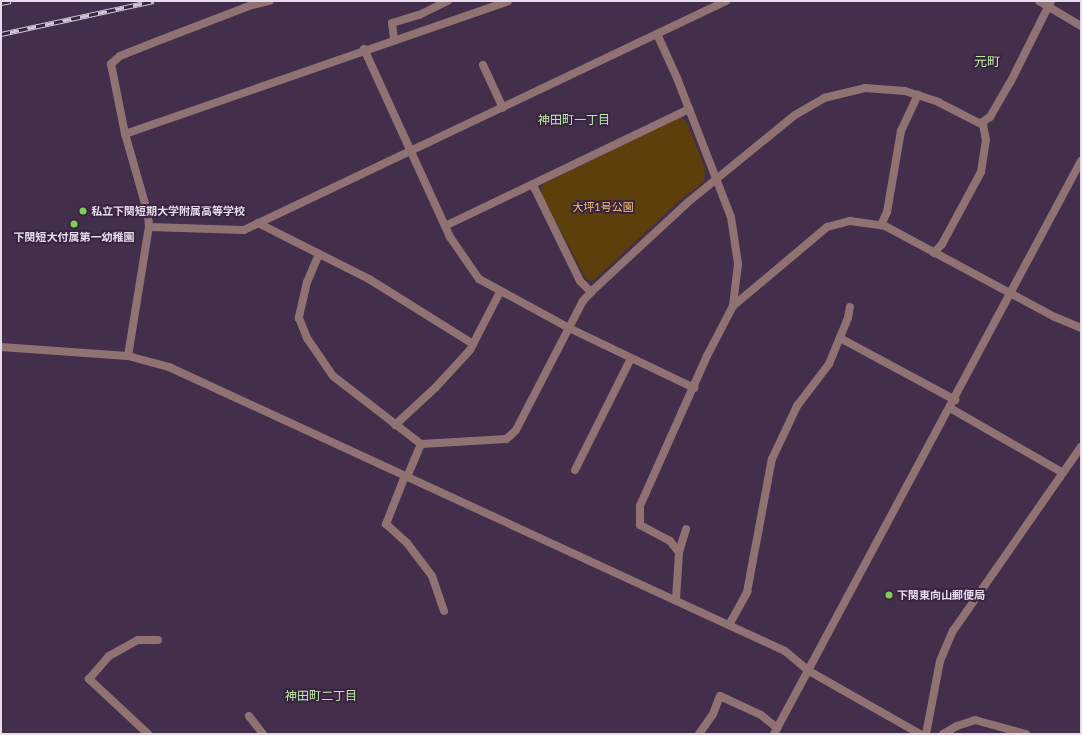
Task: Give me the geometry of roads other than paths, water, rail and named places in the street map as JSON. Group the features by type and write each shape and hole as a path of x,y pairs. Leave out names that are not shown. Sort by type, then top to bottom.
{"street":[{"path":"128,356 149,227 148,214 125,134 111,64 120,56 252,5 270,1"},
{"path":"394,39 392,23 419,15 448,1"},
{"path":"125,134 364,49 508,1"},
{"path":"149,227 244,230 412,152 726,1"},
{"path":"1039,1 1049,4 1081,26"},
{"path":"980,123 990,117 1004,94 1049,4"},
{"path":"657,34 689,109 731,217 735,235 738,264 732,306 640,506 640,525 670,541 679,552"},
{"path":"364,49 445,226 456,247 479,279 500,292 569,328 694,388"},
{"path":"484,65 503,108"},
{"path":"319,254 307,282 299,318 300,324 333,376 421,444 506,440 516,430 569,328 591,292 687,203 717,181 795,115 824,98 865,88 905,91 918,95 980,123 985,129 986,140 981,172 942,244 934,253"},
{"path":"881,225 887,212 901,131 918,95"},
{"path":"445,226 689,109"},
{"path":"699,734 713,714 720,696 761,715 776,731 810,671 1012,294 1081,161"},
{"path":"533,185 580,281 591,292"},
{"path":"732,306 827,227 850,221 881,225 1012,294 1081,328"},
{"path":"258,223 369,279 473,344"},
{"path":"395,425 436,387 473,344 500,292"},
{"path":"729,625 747,592 772,459 797,406 829,364 840,338 850,307"},
{"path":"840,338 955,400"},
{"path":"1,347 128,356 169,367 785,651 810,671 920,734"},
{"path":"575,470 631,358"},
{"path":"950,408 1063,473"},
{"path":"421,444 386,524 408,543 432,576 444,610"},
{"path":"926,734 940,661 953,631 1081,447"},
{"path":"676,600 679,552 686,529"},
{"path":"145,733 89,679 110,656 138,640 158,640"},
{"path":"249,716 263,734"},
{"path":"943,734 956,726 975,720 1026,734"}],"railway":[{"path":"1,3 11,1"},
{"path":"1,34 153,1"}],"place":[{"name":"私立下関短期大学附属高等学校","path":"83,211"},
{"name":"下関短大付属第一幼稚園","path":"74,224"},
{"name":"下関東向山郵便局","path":"889,595"}],"district":[{"name":"元町","path":"987,61"},
{"name":"神田町一丁目","path":"574,120"},
{"name":"神田町二丁目","path":"321,696"}],"park label":[{"name":"大坪1号公園","path":"603,207"}]}
